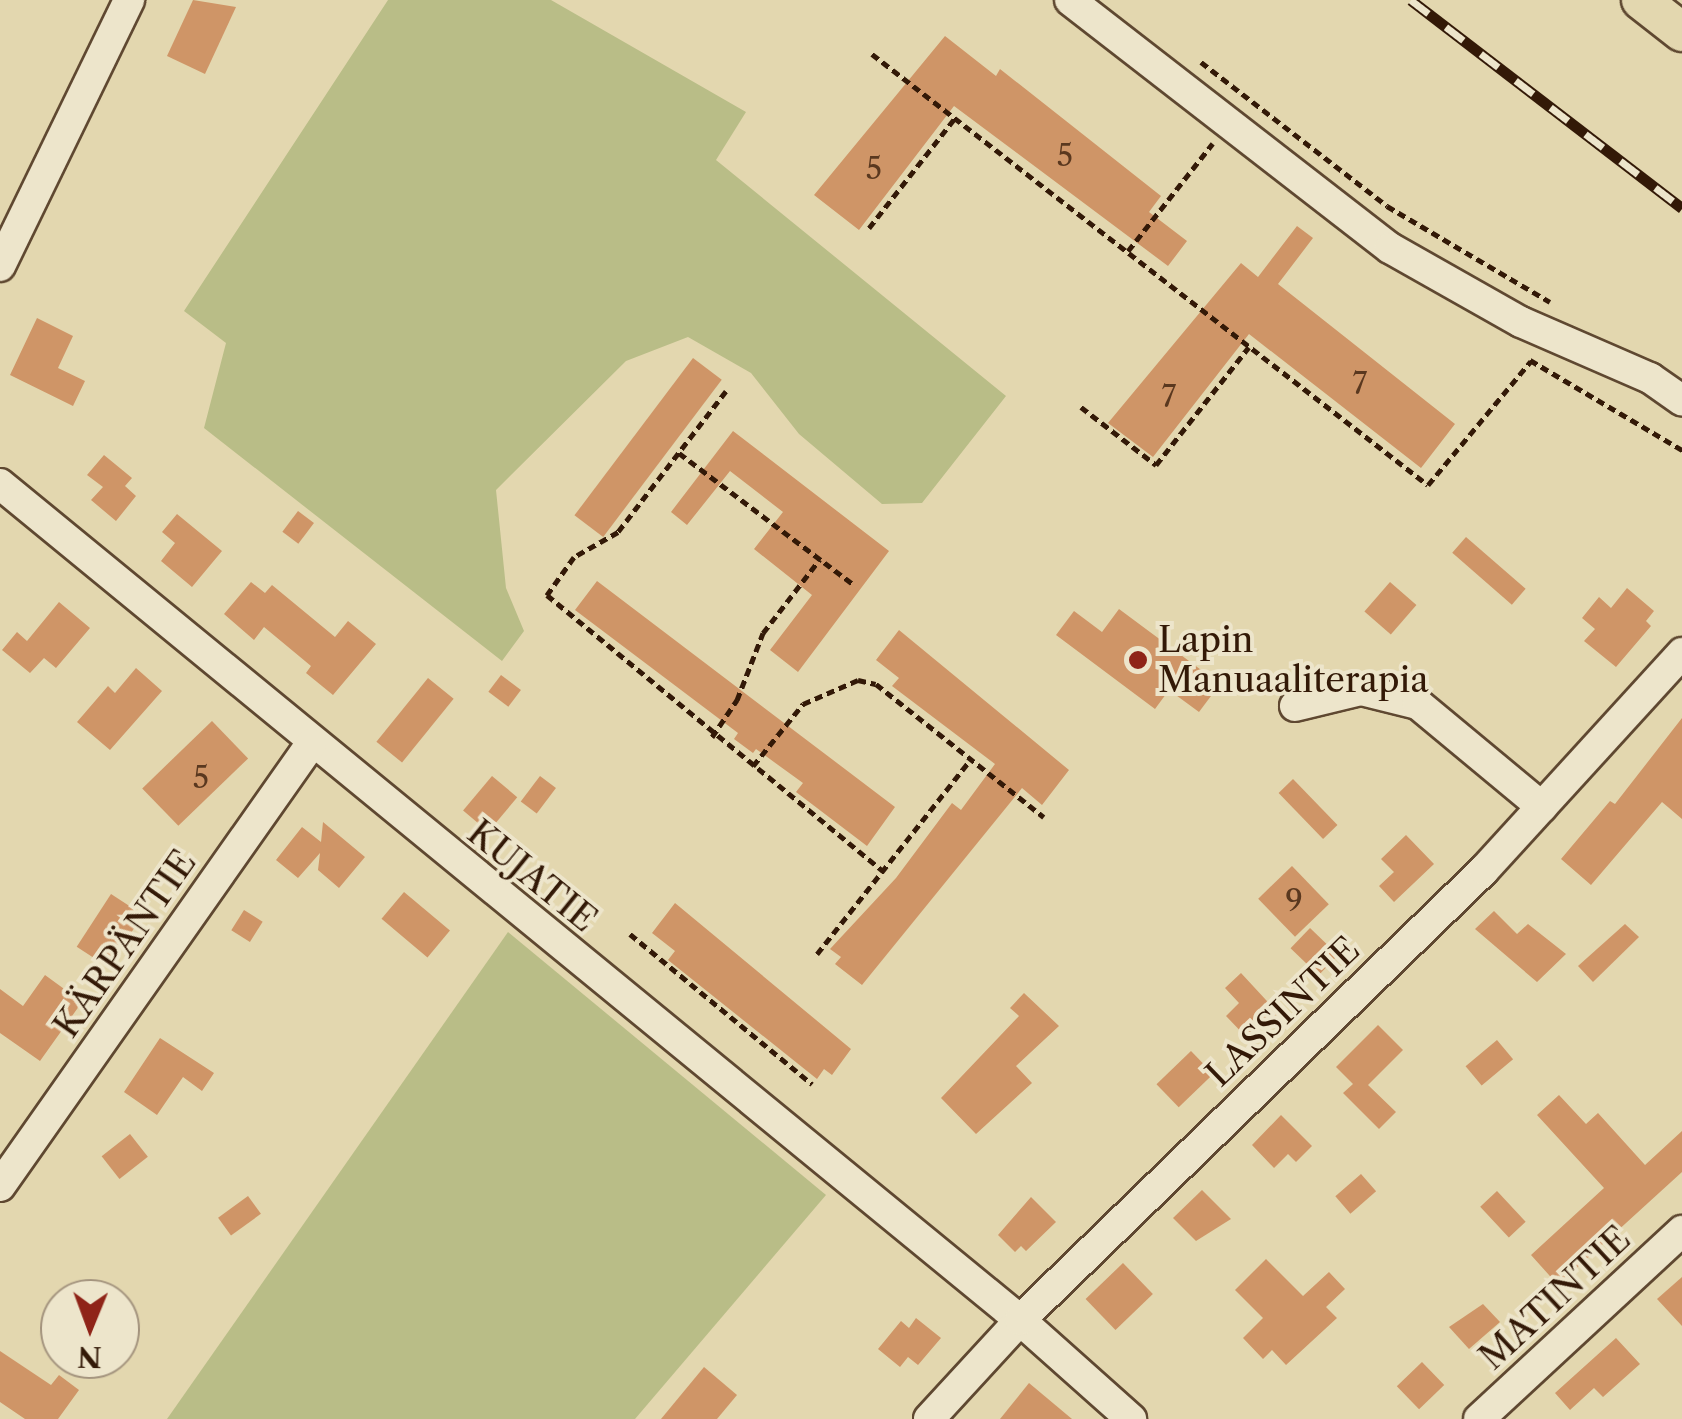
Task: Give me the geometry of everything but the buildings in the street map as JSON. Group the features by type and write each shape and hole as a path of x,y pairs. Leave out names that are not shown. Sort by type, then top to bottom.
{"main road":[{"path":"1641,0 1682,32"}],"street":[{"path":"0,266 129,0"},
{"path":"1070,0 1390,248 1521,322 1650,378 1682,400"},
{"name":"KUJATIE","path":"0,484 311,744 1020,1320 1131,1419"},
{"name":"LASSINTIE","path":"929,1419 1020,1320 1542,807 1682,653"},
{"path":"1295,706 1361,690 1418,704 1542,807"},
{"name":"KÄRPÄNTIE","path":"0,1186 311,744"},
{"name":"MATINTIE","path":"1479,1419 1682,1231"}],"path":[{"path":"872,54 1428,485 1531,361"},
{"path":"1194,57 1388,206 1560,308"},
{"path":"869,228 955,118"},
{"path":"1128,251 1229,123"},
{"path":"1521,322 1514,340 1531,361 1682,450"},
{"path":"1081,406 1156,464 1249,347"},
{"path":"726,391 618,532 574,557 546,595 712,737 884,871"},
{"path":"678,453 854,584"},
{"path":"712,737 737,700 763,632 820,559"},
{"path":"752,766 803,704 858,680 876,684 1044,817"},
{"path":"818,954 972,759"},
{"path":"630,934 812,1084"}],"green space":[{"path":"388,0 551,0 746,112 716,160 1006,396 922,503 882,504 799,434 751,373 688,337 626,361 496,490 506,588 524,631 502,661 204,428 226,343 184,311"},
{"path":"508,932 826,1195 635,1419 167,1419"}],"railway":[{"path":"1411,0 1682,208"}],"place":[{"name":"Lapin Manuaaliterapia","path":"1138,660"}]}
